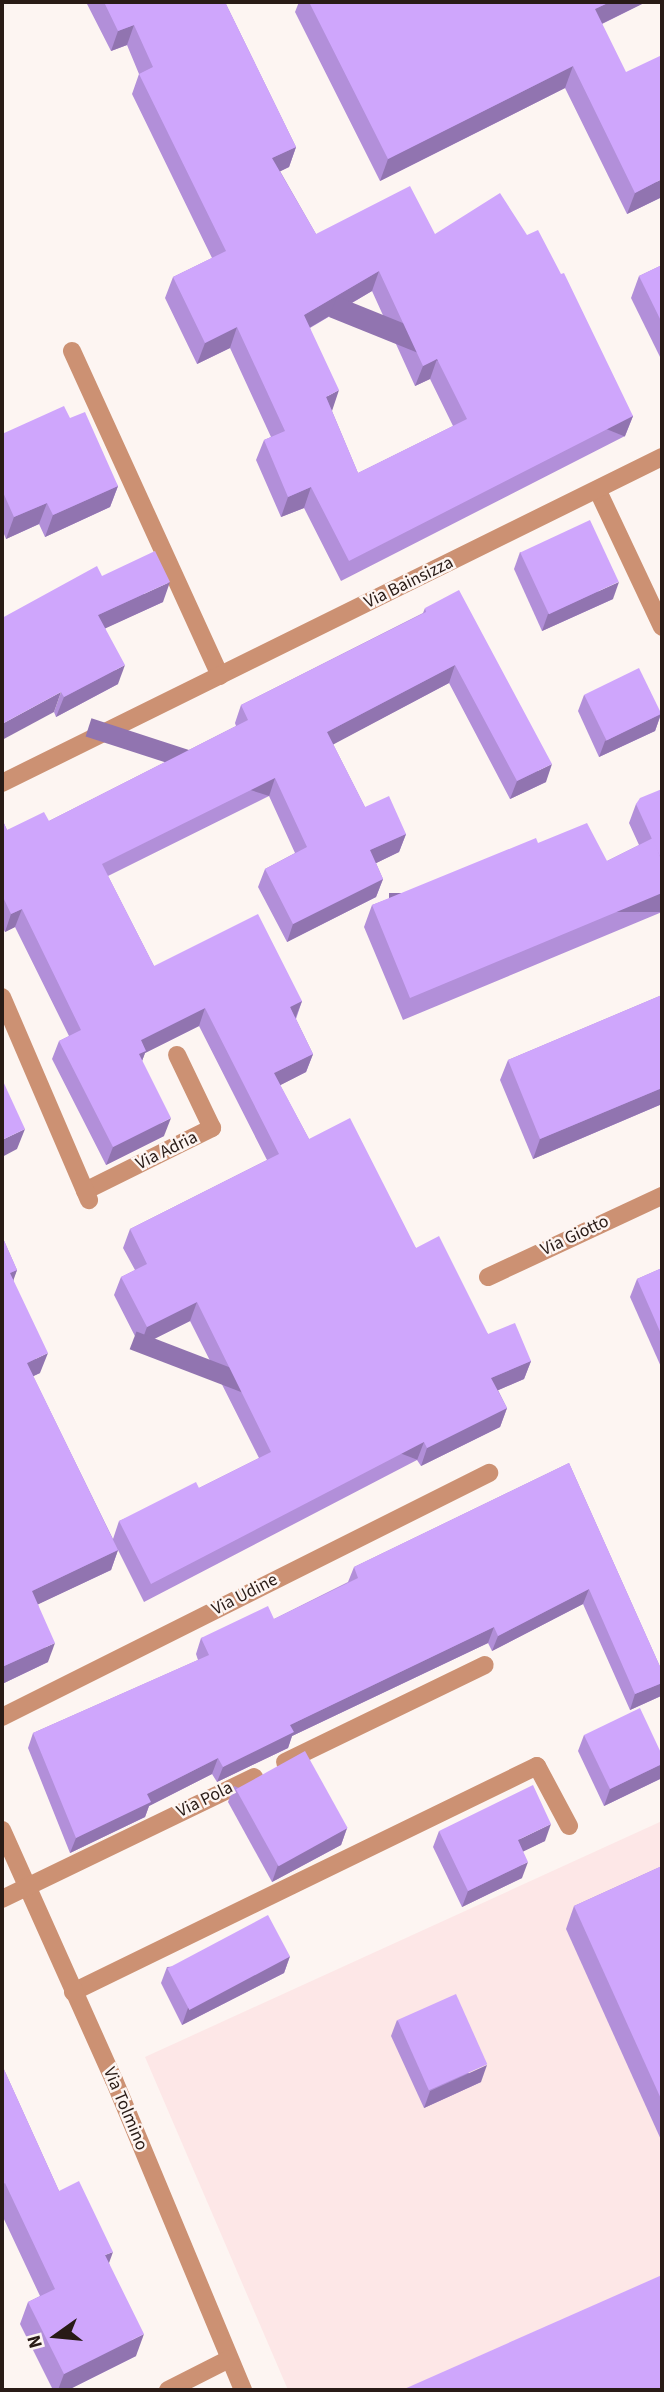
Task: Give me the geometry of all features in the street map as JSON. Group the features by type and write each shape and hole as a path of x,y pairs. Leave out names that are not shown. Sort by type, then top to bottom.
{"street":[{"path":"72,351 220,676"},
{"name":"Via Bainsizza","path":"2,783 598,491 662,457"},
{"path":"598,491 662,627"},
{"name":"Via Adria","path":"2,997 87,1195 212,1129 177,1055"},
{"name":"Via Giotto","path":"488,1277 662,1195"},
{"name":"Via Udine","path":"2,1717 489,1473"},
{"name":"Via Pola","path":"2,1899 485,1665"},
{"path":"73,1992 537,1766 569,1826"},
{"name":"Via Tolmino","path":"2,1830 243,2390"},
{"path":"168,2390 229,2359"}],"shaded area":[{"path":"662,1821 662,2390 288,2390 145,2057"}],"building":[{"path":"104,2 225,2 296,147 272,158 316,234 410,186 435,234 500,193 527,235 538,230 561,274 564,273 633,416 349,561 311,487 288,497 264,440 285,431 237,327 205,343 173,277 226,251 139,74 153,67 134,25 118,31","holes":["379,271 423,366 437,359 467,419 358,473 326,397 339,390 304,315"]},
{"path":"309,2 610,2 595,9 626,72 662,55 662,179 635,193 573,66 388,159"},
{"path":"662,265 662,323 639,276"},
{"path":"64,406 70,418 85,412 118,486 53,515 47,503 14,517 2,490 2,434"},
{"path":"590,520 619,582 549,614 520,553"},
{"path":"155,551 170,582 98,615 125,665 64,697 61,692 2,724 2,618 97,566 102,576"},
{"path":"459,590 552,764 517,781 455,665 327,732 365,807 389,796 406,834 370,850 383,879 293,924 265,869 307,847 275,778 102,864 154,966 258,914 302,1001 290,1007 313,1054 274,1073 309,1139 350,1118 416,1248 439,1236 488,1334 515,1323 531,1361 491,1378 507,1408 427,1448 424,1442 151,1584 119,1521 196,1482 199,1488 271,1452 197,1302 147,1327 121,1277 147,1264 130,1229 279,1154 205,1008 141,1040 146,1051 139,1054 171,1118 113,1147 59,1041 81,1030 22,909 11,914 2,895 2,819 7,830 44,812 49,821 248,720 241,705 426,612 425,608"},
{"path":"639,668 661,714 607,741 584,695"},
{"path":"662,789 662,861 636,804 640,798"},
{"path":"587,823 607,861 653,838 662,862 662,893 410,998 372,905 536,838 538,843"},
{"path":"662,995 662,1088 540,1139 508,1060"},
{"path":"2,1079 25,1129 2,1140"},
{"path":"2,1236 17,1270 10,1273 48,1353 27,1363 118,1550 32,1591 55,1643 2,1667"},
{"path":"662,1268 662,1336 637,1279"},
{"path":"569,1463 662,1671 662,1683 635,1694 589,1589 498,1636 494,1627 290,1725 294,1732 223,1767 218,1758 147,1794 151,1802 76,1838 33,1733 209,1655 201,1638 268,1606 274,1619 358,1578 354,1567"},
{"path":"640,1708 662,1755 662,1764 610,1789 584,1735"},
{"path":"305,1751 348,1828 279,1866 236,1789"},
{"path":"533,1785 551,1824 518,1840 528,1862 468,1891 439,1831"},
{"path":"662,1866 662,2101 574,1906"},
{"path":"268,1915 290,1956 189,2010 167,1969"},
{"path":"456,1994 487,2064 429,2090 398,2020"},
{"path":"2,2065 59,2191 79,2181 113,2252 105,2255 144,2334 64,2374 28,2302 55,2289 5,2183 2,2185"},
{"path":"662,2275 662,2390 402,2390"}]}
